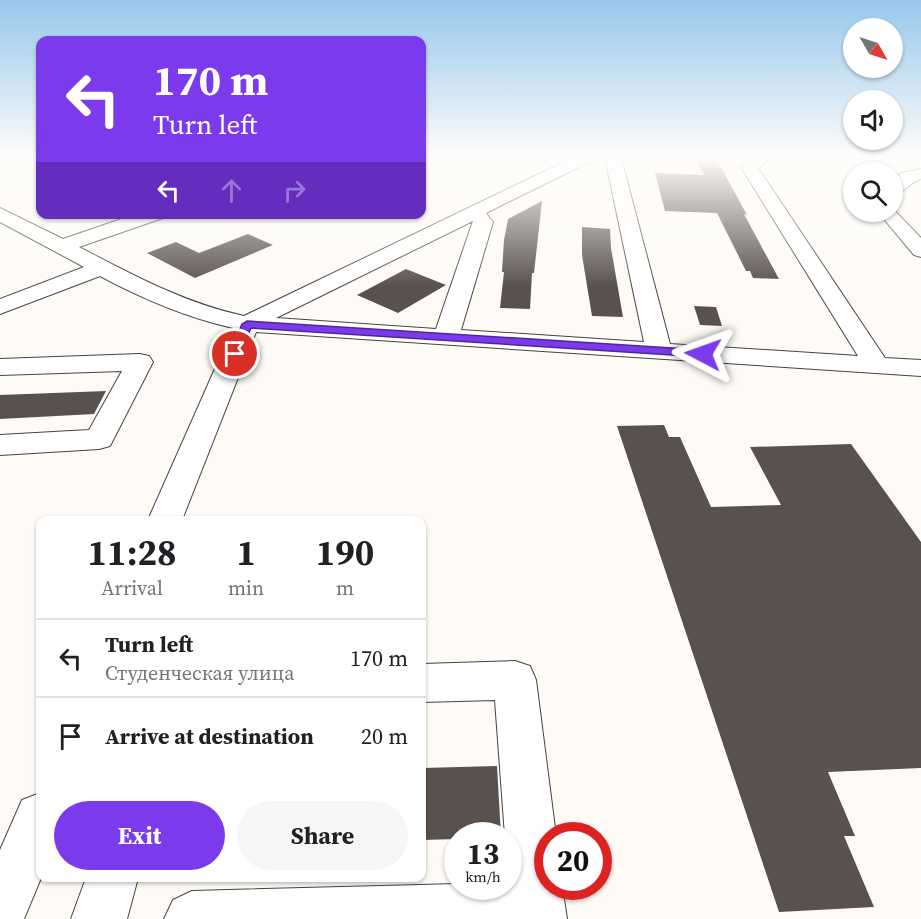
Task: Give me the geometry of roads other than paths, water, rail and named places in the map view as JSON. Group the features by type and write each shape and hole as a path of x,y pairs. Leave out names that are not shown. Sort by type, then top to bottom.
{"street":[{"path":"167,516 247,324 494,201"},
{"path":"623,201 659,351"},
{"path":"771,201 877,365"},
{"path":"446,337 483,222 480,217 471,212"},
{"path":"0,214 150,293 202,314 247,324 921,368"},
{"path":"61,247 142,219"},
{"path":"896,222 921,251"},
{"path":"0,234 24,226"},
{"path":"0,307 100,268"},
{"path":"0,368 140,362 99,439 0,445"},
{"path":"192,919 539,914 515,680 426,683"},
{"path":"0,912 36,827"},
{"path":"99,919 111,882"}]}
